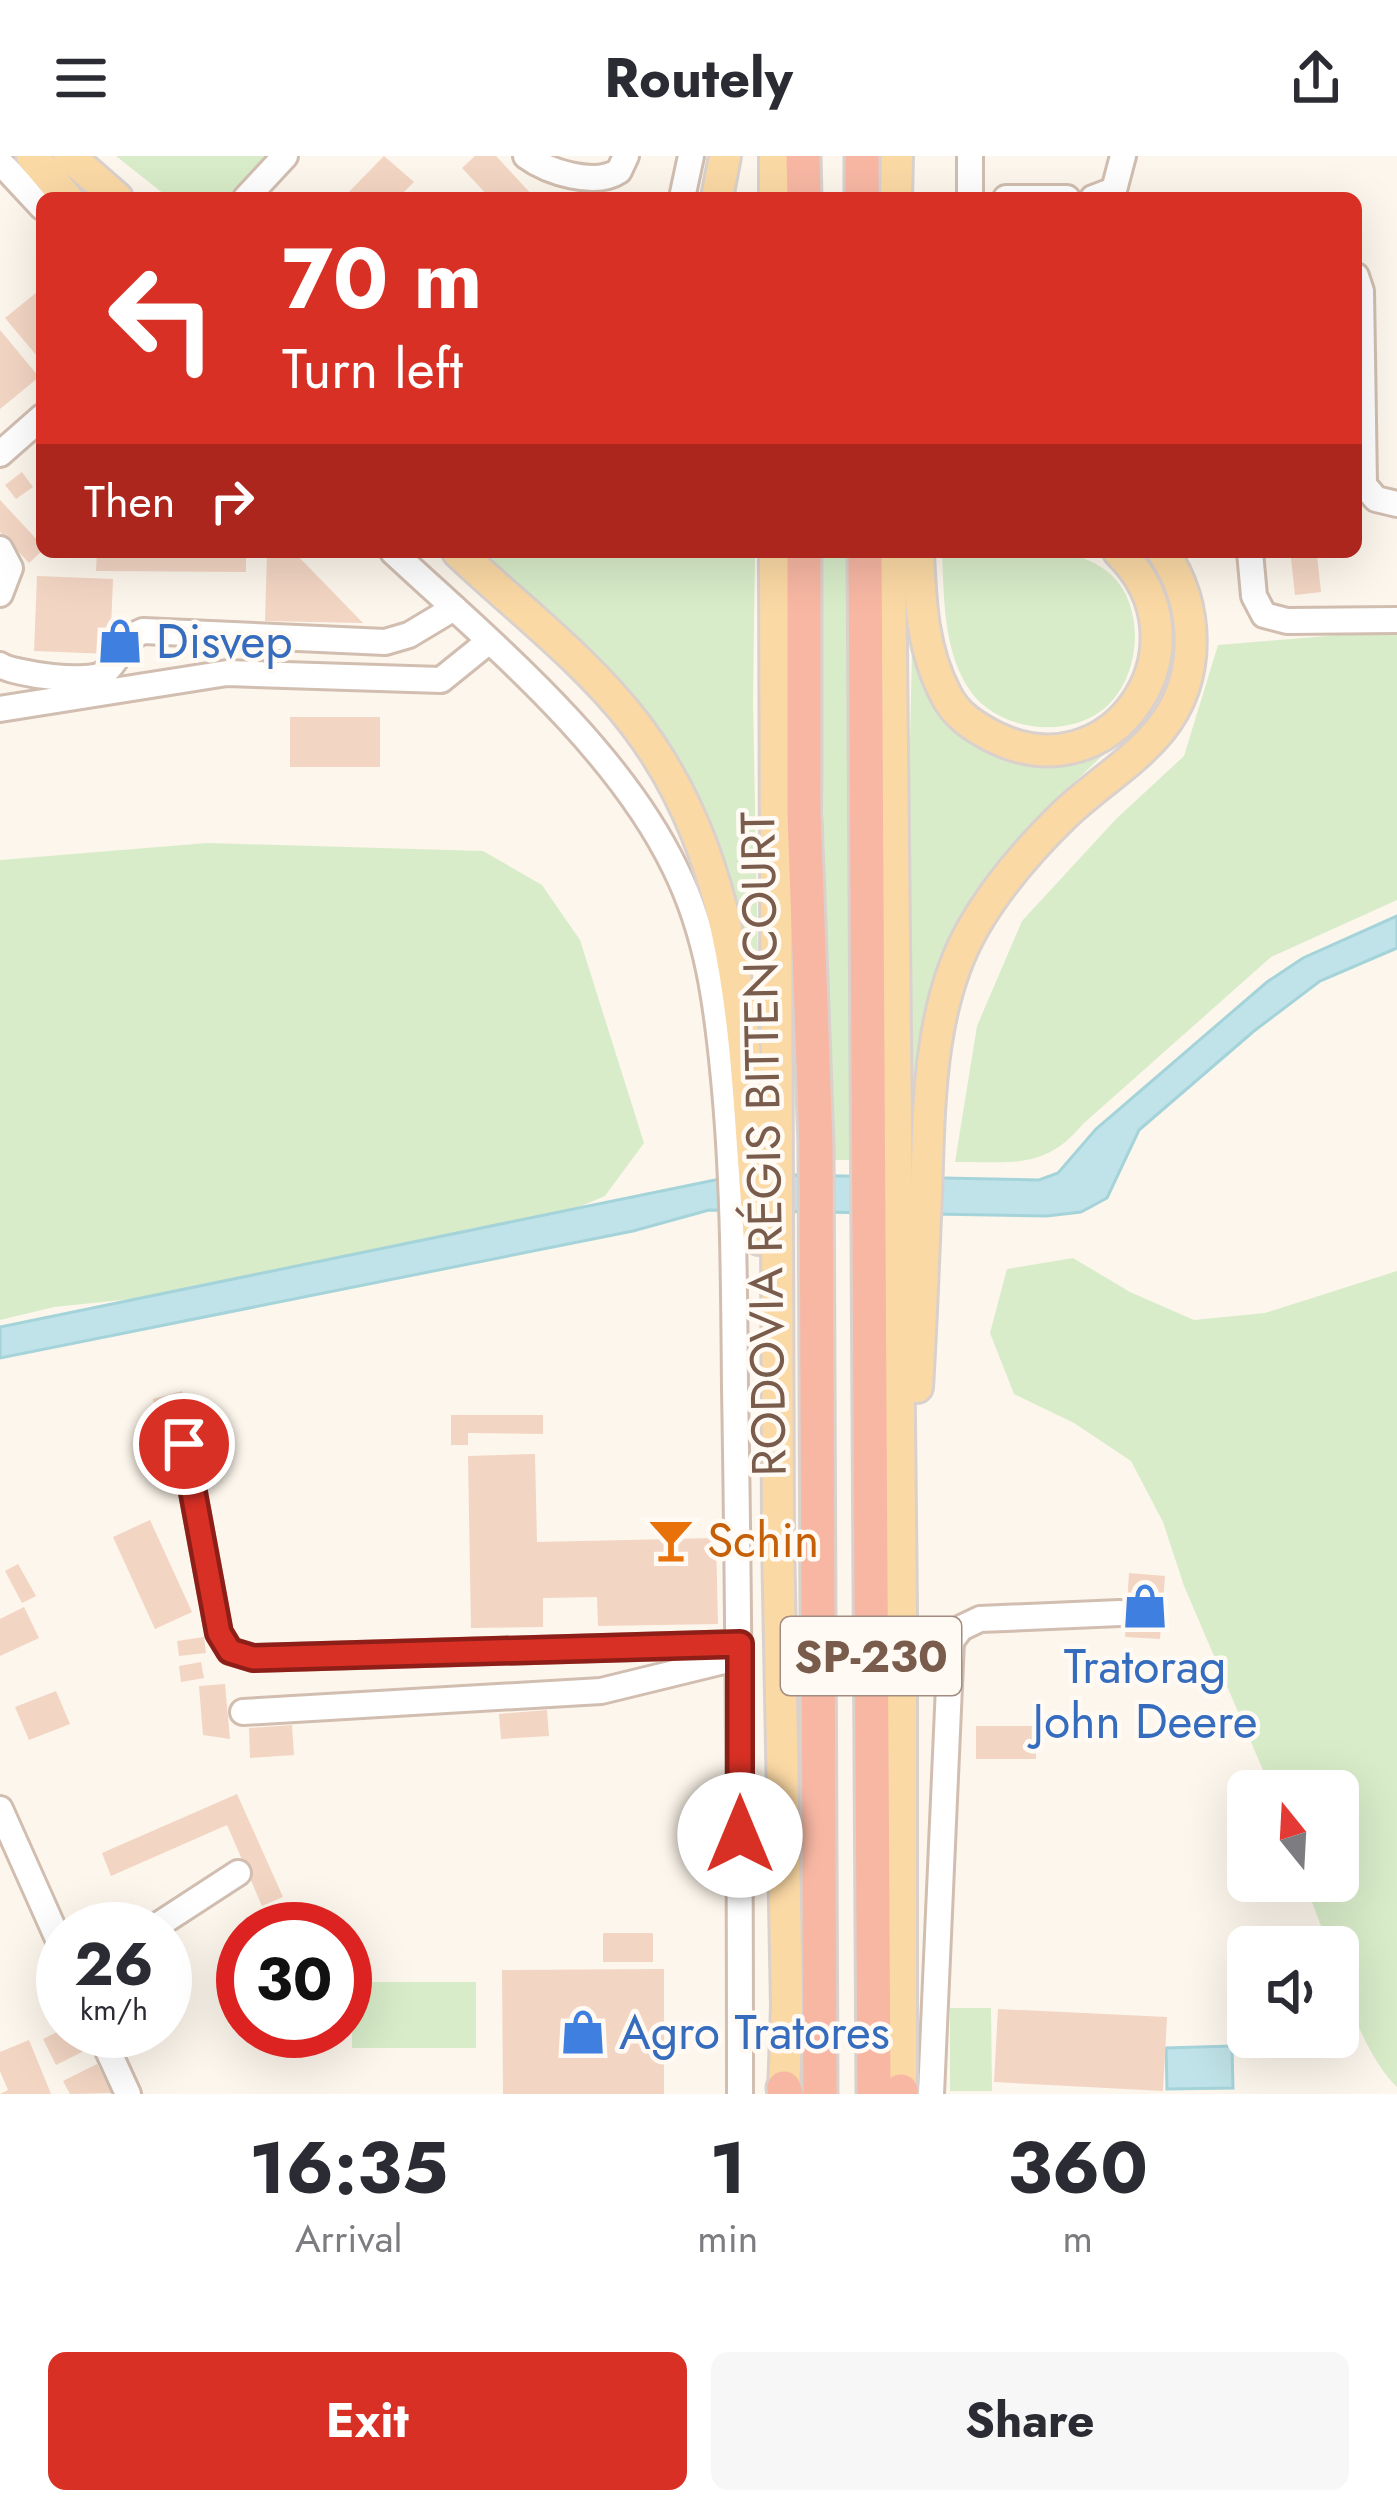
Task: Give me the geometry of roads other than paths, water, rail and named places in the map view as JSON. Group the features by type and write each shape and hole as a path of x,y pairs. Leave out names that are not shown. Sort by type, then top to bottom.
{"highway":[{"path":"803,156 803,192"},
{"path":"862,156 862,192"},
{"name":"RODOVIA RÉGIS BITTENCOURT","path":"804,558 804,814 816,1221 820,2094"},
{"name":"SP-230","path":"865,558 882,1139 897,1217 905,2094"}],"main road":[{"path":"32,156 62,192"},
{"path":"51,156 87,192"},
{"path":"69,156 110,192"},
{"path":"718,192 724,156"},
{"path":"775,156 776,192"},
{"path":"897,156 897,192"},
{"path":"464,558 618,704 644,736 678,794 712,872 734,952 778,1539 785,2092"},
{"path":"752,1145 775,558"},
{"path":"882,1139 890,558"},
{"path":"918,558 924,633 947,698 968,724 1008,744 1031,749 1093,741 1120,725 1143,696 1155,660 1157,624 1148,591 1125,558"},
{"path":"905,2094 897,1217 928,1144 930,1086 942,1018 972,929 1066,813 1162,728 1183,690 1192,650 1190,605 1166,558"}],"street":[{"path":"252,192 285,156"},
{"path":"526,156 540,166 602,180 619,171 626,156"},
{"path":"683,192 691,156"},
{"path":"970,156 970,192"},
{"path":"1108,192 1117,186 1123,156"},
{"path":"0,162 36,201"},
{"path":"1362,356 1364,485 1376,499 1397,504"},
{"path":"0,454 36,422"},
{"path":"0,549 10,568 0,594"},
{"path":"399,558 591,747 647,820 675,868 711,970 752,1145"},
{"path":"1251,558 1254,596 1264,615 1287,621 1397,620"},
{"path":"0,665 14,672 94,678 103,674 129,638 142,631 385,642 409,635 454,608"},
{"path":"0,709 227,674 441,680 488,642"},
{"path":"740,2094 740,1651 756,1220"},
{"path":"184,1444 219,1633 237,1655 740,1651"},
{"path":"905,2094 951,1641 961,1628 980,1619 1120,1613"},
{"path":"243,1712 623,1689 740,1651"},
{"path":"0,1809 42,1902"},
{"path":"192,1903 238,1873"},
{"path":"111,2058 128,2094"}],"water":[{"path":"1397,916 1397,948 1320,981 1254,1031 1139,1130 1107,1198 1081,1212 1047,1216 709,1210 633,1231 0,1358 0,1327 715,1180 794,1175 1039,1180 1058,1173 1096,1129 1267,982 1303,958"},
{"path":"1227,2046 1233,2088 1167,2089 1166,2048"}],"place":[{"name":"Disvep","path":"120,641"},
{"name":"Schin","path":"671,1540"},
{"name":"Tratorag John Deere","path":"1145,1606"},
{"name":"Agro Tratores","path":"583,2032"}]}
